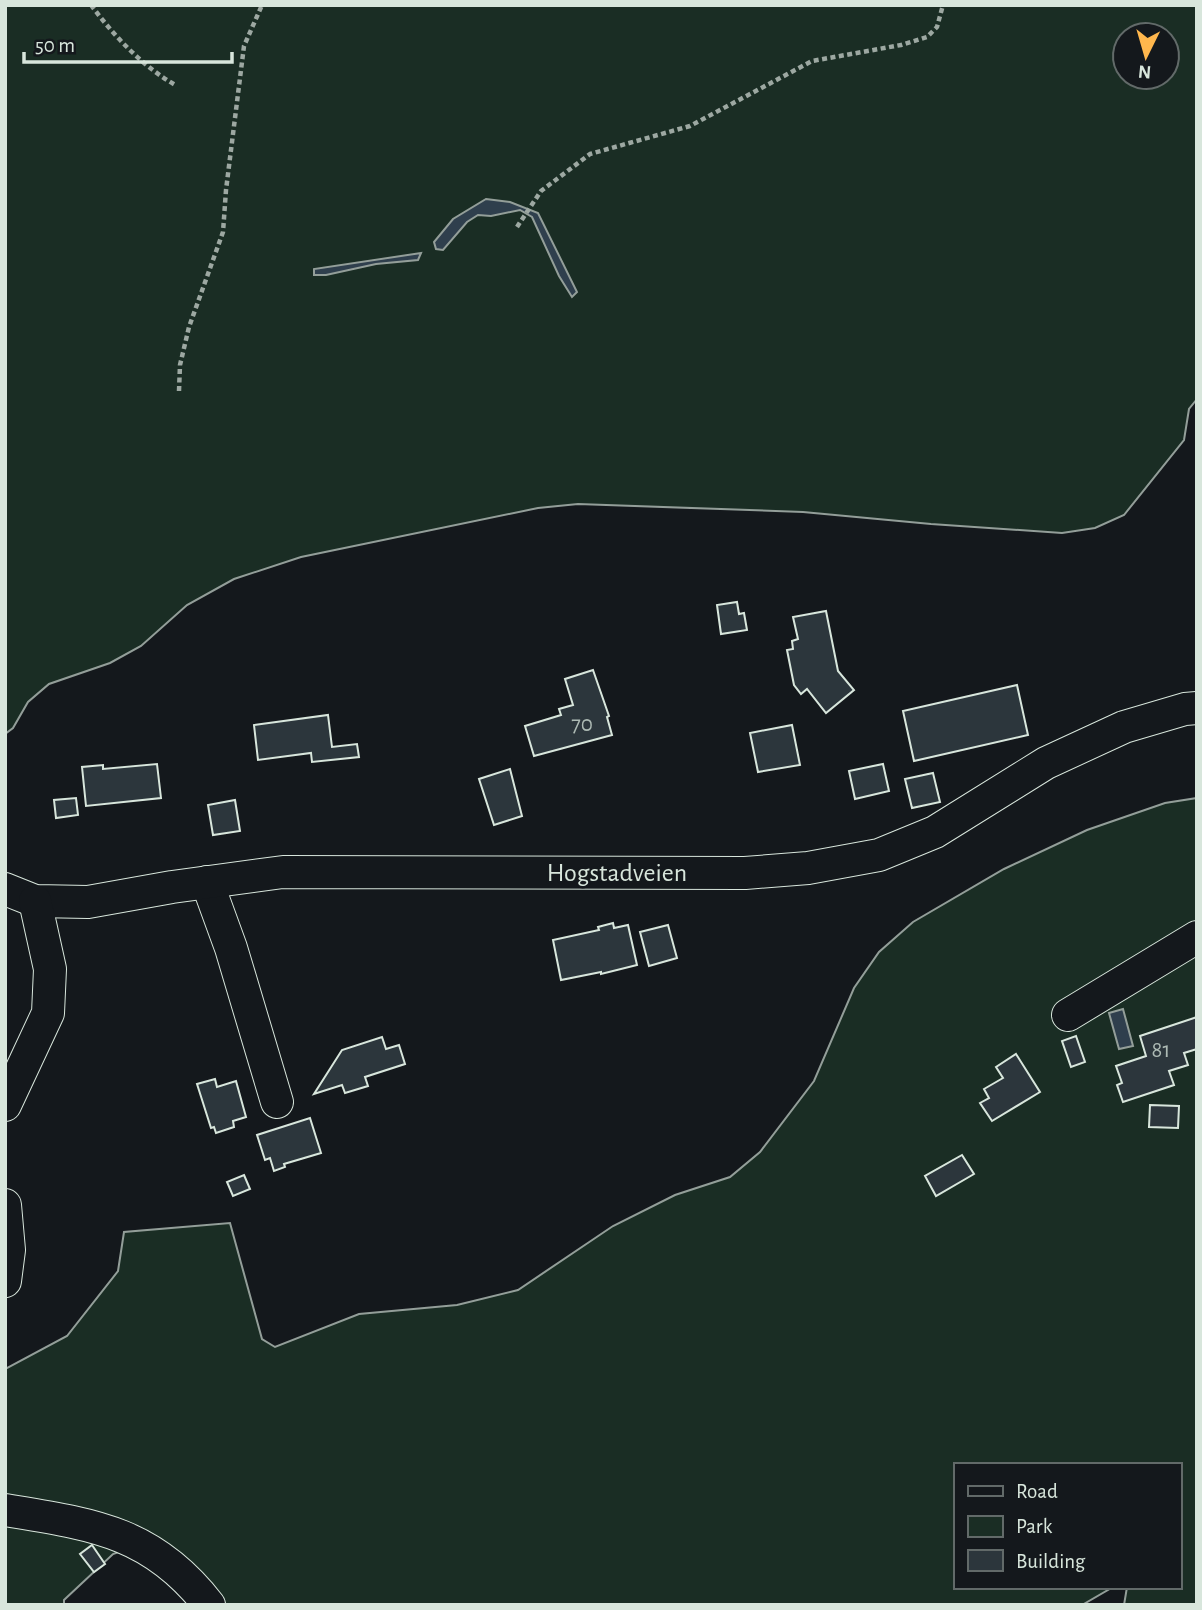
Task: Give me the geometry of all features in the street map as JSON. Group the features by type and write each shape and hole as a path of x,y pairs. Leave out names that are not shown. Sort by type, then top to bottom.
{"street":[{"name":"Hogstadveien","path":"5,889 35,901 88,902 283,872 745,873 808,868 879,855 924,837 1068,752 1124,727 1197,708"},
{"path":"207,882 231,948 277,1102"},
{"path":"5,1105 48,1013 50,970 35,901"},
{"path":"1068,1015 1197,937"},
{"path":"5,1205 9,1250 5,1282"},
{"path":"5,1510 111,1531 139,1543 173,1566 209,1605"}],"path":[{"path":"91,5 110,31 164,79 177,86"},
{"path":"179,391 180,365 189,327 223,232 244,46 262,5"},
{"path":"517,227 541,191 590,154 690,126 813,61 901,45 927,37 937,27 943,5"}],"green space":[{"path":"5,5 1197,5 1197,399 1189,409 1184,440 1124,515 1095,528 1062,533 803,512 578,504 538,508 301,557 234,579 187,605 141,646 110,663 49,684 28,702 13,728 5,734"},
{"path":"1197,798 1197,1605 1124,1605 1127,1589 1181,1589 1181,1463 954,1463 954,1589 1110,1589 1082,1605 227,1605 149,1541 113,1554 64,1600 64,1605 5,1605 5,1369 67,1336 118,1271 124,1232 230,1223 262,1339 275,1347 359,1314 457,1305 518,1290 613,1226 675,1195 730,1177 760,1152 814,1081 854,988 879,952 913,922 1004,869 1087,830 1165,803"}],"water":[{"path":"486,199 510,202 538,213 577,292 572,297 559,276 532,217 520,210 491,216 478,215 467,222 443,250 436,249 434,242 453,219"},
{"path":"421,253 418,260 314,275 314,269"},
{"path":"1123,1009 1133,1046 1119,1049 1109,1013"}],"building":[{"path":"737,602 739,614 744,613 747,630 721,634 717,605"},
{"path":"826,611 838,671 854,690 826,713 807,689 801,694 794,685 787,650 793,649 792,641 798,639 793,617"},
{"path":"593,670 609,716 607,717 612,735 534,756 525,726 561,715 559,709 573,705 565,679"},
{"path":"1017,685 1028,735 914,761 903,711"},
{"path":"328,715 332,747 357,744 359,757 312,762 311,753 258,760 254,725"},
{"path":"792,725 800,765 758,772 750,733"},
{"path":"157,764 161,798 86,806 82,767 103,765 103,769"},
{"path":"883,764 889,791 855,799 849,771"},
{"path":"510,769 522,816 494,825 479,779"},
{"path":"933,773 940,802 912,808 905,779"},
{"path":"76,798 78,815 56,818 54,800"},
{"path":"235,800 240,831 213,835 208,805"},
{"path":"613,923 614,928 628,925 637,965 561,980 553,940 599,930 598,927"},
{"path":"668,925 677,958 649,966 640,932"},
{"path":"1197,1017 1197,1049 1184,1053 1188,1065 1169,1071 1174,1085 1123,1102 1117,1085 1122,1083 1116,1066 1146,1056 1140,1036"},
{"path":"1076,1036 1085,1062 1071,1067 1062,1041"},
{"path":"382,1037 386,1049 399,1045 405,1064 365,1077 368,1086 345,1093 342,1085 314,1094 342,1050"},
{"path":"1016,1054 1040,1092 992,1121 980,1103 989,1098 984,1089 1003,1078 996,1067"},
{"path":"215,1079 217,1087 236,1081 246,1117 233,1121 234,1127 216,1133 214,1127 211,1128 197,1084"},
{"path":"1150,1105 1179,1106 1178,1128 1149,1127"},
{"path":"310,1118 321,1153 284,1164 285,1167 274,1171 270,1158 265,1160 257,1135"},
{"path":"962,1155 974,1174 936,1196 925,1176"},
{"path":"244,1175 250,1189 233,1196 227,1182"},
{"path":"92,1545 105,1564 94,1572 80,1554"}]}
